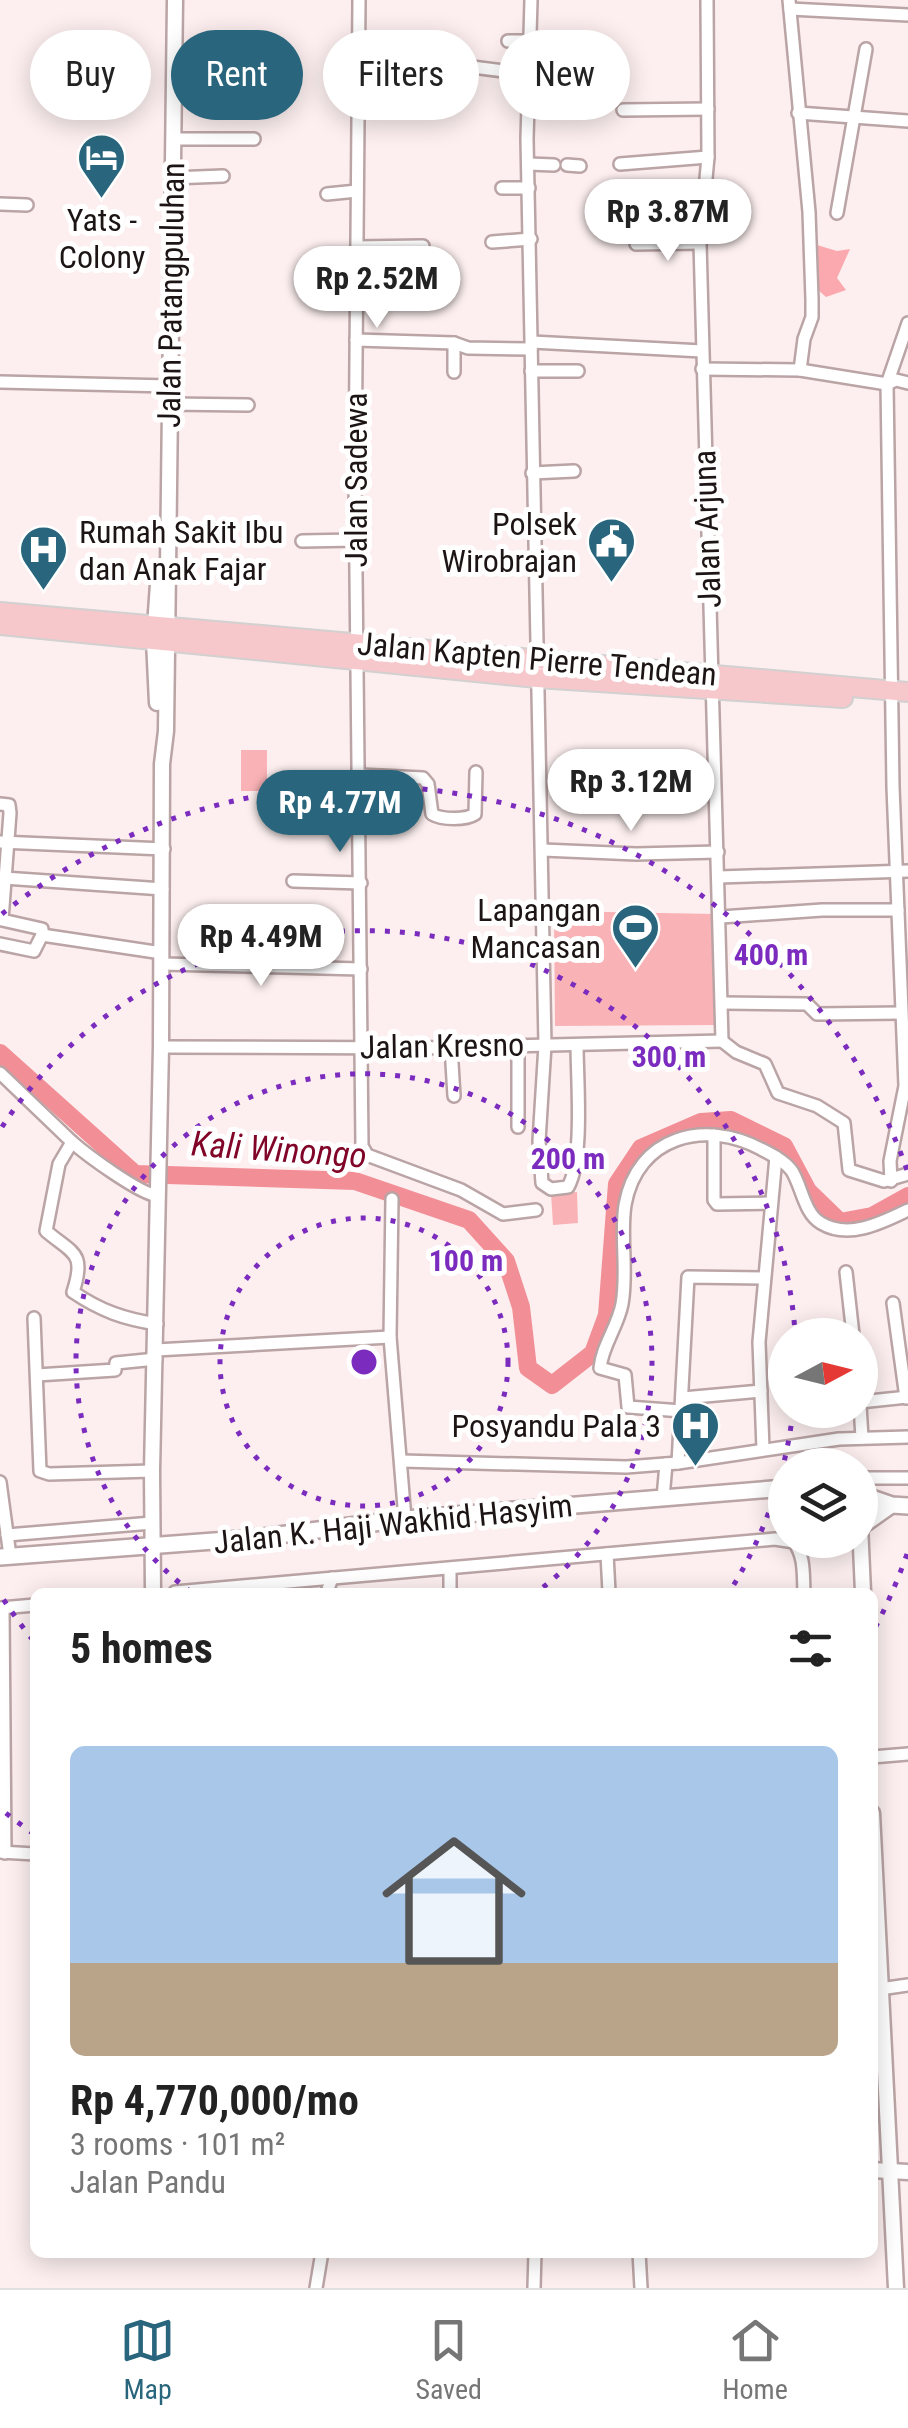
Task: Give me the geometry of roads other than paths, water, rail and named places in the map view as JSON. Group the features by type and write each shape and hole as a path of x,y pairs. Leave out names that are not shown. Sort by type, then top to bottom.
{"main road":[{"path":"0,612 160,633"},
{"path":"0,625 160,633"},
{"name":"Jalan Kapten Pierre Tendean","path":"160,633 537,669 900,697"},
{"name":"Jalan K. Haji Wakhid Hasyim","path":"5,1545 151,1547 405,1519 768,1489"}],"street":[{"name":"Jalan Patangpuluhan","path":"153,1588 162,764 166,731 160,550 166,530 175,0"},
{"name":"Jalan Sadewa","path":"359,0 359,30"},
{"path":"530,30 531,0"},
{"name":"Jalan Arjuna","path":"707,0 708,157 700,243 722,1041"},
{"path":"800,370 812,317 812,298 809,212 790,4 908,15"},
{"path":"837,212 866,50"},
{"path":"630,110 708,109"},
{"path":"798,113 908,121"},
{"name":"Jalan Sadewa","path":"358,120 356,540 362,1146 367,1155 461,1190 503,1214 536,1210"},
{"path":"528,120 532,473 543,850 544,1045 539,1150 542,1183 550,1189 568,1186 573,1178 577,1045"},
{"path":"173,139 254,139"},
{"path":"620,164 708,157"},
{"path":"529,164 567,165"},
{"path":"172,178 223,176"},
{"path":"502,188 529,188"},
{"path":"327,194 357,191"},
{"path":"0,204 28,204"},
{"path":"492,242 531,239"},
{"path":"636,244 700,243"},
{"path":"356,248 423,246"},
{"path":"891,1181 890,1161 905,1086 905,1038 898,910 902,872 900,697 886,537 887,384 908,323"},
{"path":"356,340 454,343 468,348 532,345 702,351"},
{"path":"454,343 454,372"},
{"path":"702,369 800,370 887,384 896,380 908,383"},
{"path":"532,371 578,371"},
{"path":"0,382 169,386"},
{"path":"169,404 248,405"},
{"path":"532,473 574,471"},
{"path":"302,542 356,540"},
{"path":"360,774 423,778 428,784 432,814 439,818 470,818 476,814 476,772"},
{"path":"0,804 9,806 2,920 42,930 34,952 0,944"},
{"path":"5,842 164,849"},
{"path":"543,850 718,852"},
{"path":"720,877 902,872"},
{"path":"4,878 163,889"},
{"path":"293,881 361,883"},
{"path":"721,917 822,910 898,910"},
{"path":"42,935 162,958 361,969"},
{"path":"723,1003 807,1004 816,1014 901,1013"},
{"path":"722,1041 736,1052 765,1064 778,1092 817,1106 844,1123 849,1170 891,1181 908,1174"},
{"name":"Jalan Kresno","path":"161,1047 361,1048 722,1041"},
{"path":"518,1046 518,1127"},
{"path":"451,1047 454,1096"},
{"path":"0,1072 72,1142 150,1196 158,1195"},
{"path":"761,1391 682,1404 628,1407 626,1377 616,1371 603,1371 600,1361 621,1308 625,1204 645,1160 686,1134 714,1135 757,1146 776,1158 792,1172 808,1207 823,1225 867,1228 908,1210"},
{"path":"714,1135 714,1200 718,1204 772,1203"},
{"path":"72,1142 59,1164 46,1230 77,1254 80,1264 74,1292 100,1310 157,1324"},
{"path":"764,1450 759,1353 776,1158"},
{"path":"392,1198 390,1336 405,1519"},
{"path":"846,1272 850,1318"},
{"path":"662,1498 682,1404 688,1276 763,1278"},
{"path":"878,1401 907,1398 892,1303"},
{"path":"34,1318 40,1471 49,1474 152,1470"},
{"path":"37,1375 115,1370 116,1363 156,1354 390,1336"},
{"path":"861,1428 862,1438"},
{"path":"402,1461 610,1466 672,1463 862,1438 908,1437"},
{"path":"878,1479 908,1478"},
{"path":"878,1485 886,1480"},
{"path":"0,1482 5,1545 152,1524"},
{"path":"220,1588 775,1539 794,1542 802,1558 804,1588"},
{"path":"607,1554 609,1588"},
{"path":"861,1558 863,1588"},
{"path":"450,1569 450,1588"},
{"path":"326,1588 332,1578"},
{"path":"318,1579 322,1588"},
{"path":"30,1605 1,1608 2,1852 30,1854"},
{"path":"878,1756 908,1754"},
{"path":"878,1944 900,2171 901,2250 896,2288"},
{"path":"880,1988 908,1985"},
{"path":"316,2288 321,2258"},
{"path":"534,2288 535,2258"},
{"path":"639,2258 641,2288"}],"waterway":[{"name":"Kali Winongo","path":"0,1053 135,1174 355,1181 469,1220 506,1261 521,1307 528,1368 552,1385 593,1353 607,1315 617,1184 641,1148 701,1122 731,1120 784,1146 808,1191 840,1222 872,1216 908,1196"}],"place":[{"name":"Yats - Colony","path":"102,200"},
{"name":"Polsek Wirobrajan","path":"612,584"},
{"name":"Rumah Sakit Ibu dan Anak Fajar","path":"44,592"},
{"name":"Lapangan Mancasan","path":"636,970"},
{"name":"Posyandu Pala 3","path":"696,1468"}]}
